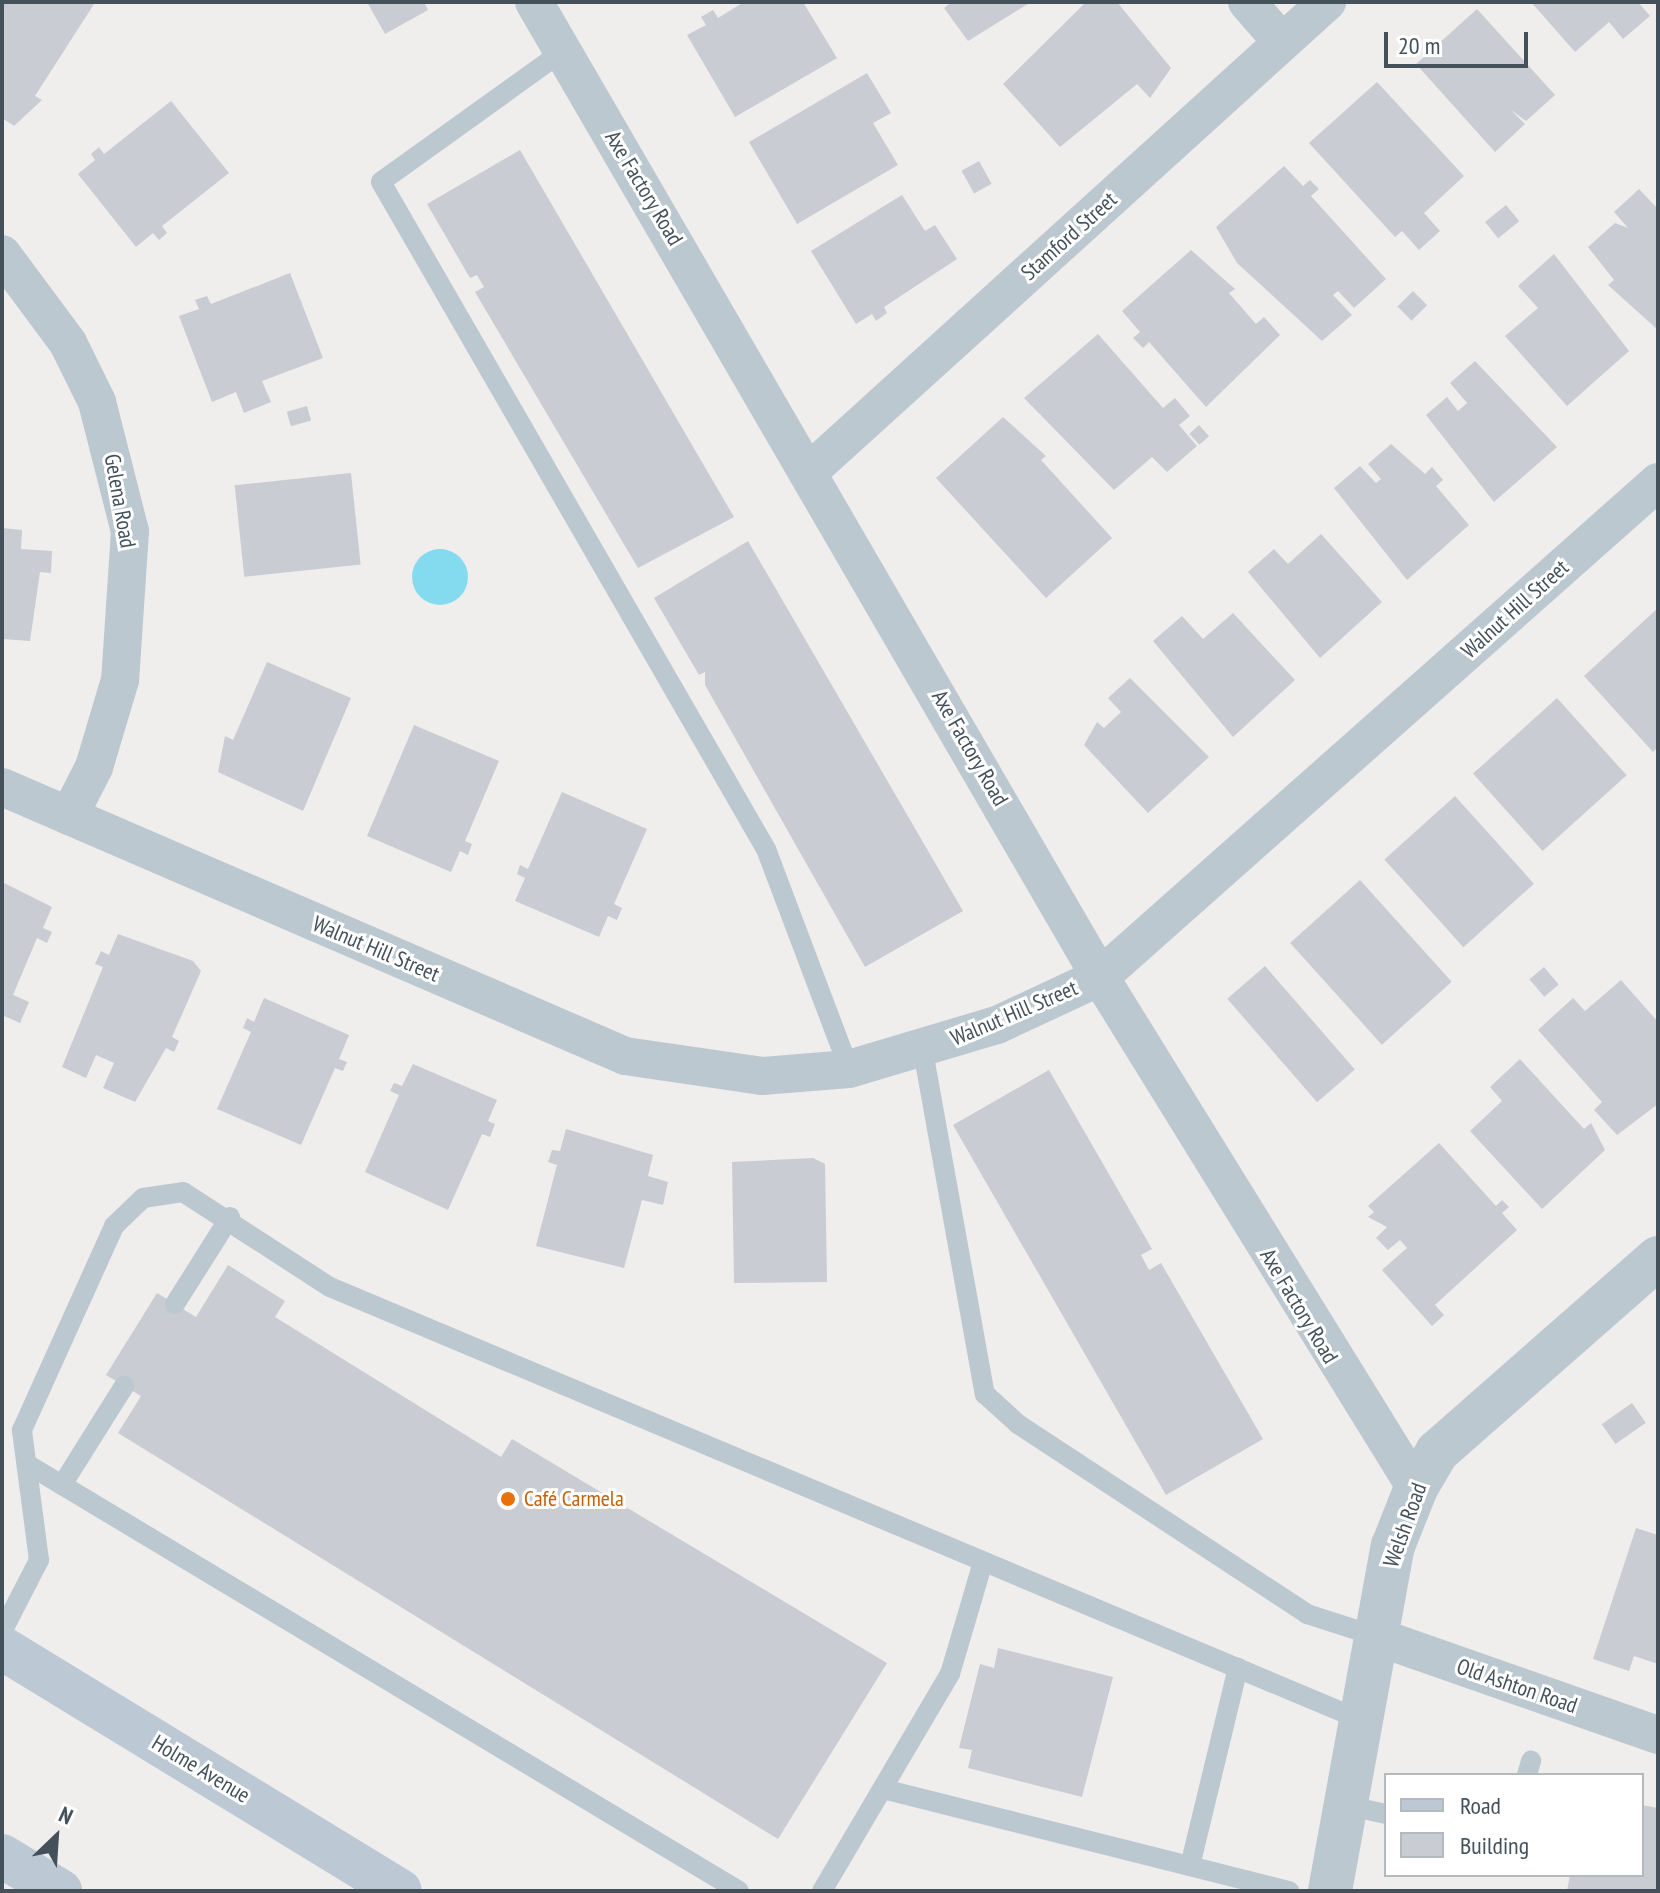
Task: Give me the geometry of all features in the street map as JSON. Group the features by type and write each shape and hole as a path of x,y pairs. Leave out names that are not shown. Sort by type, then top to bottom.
{"main road":[{"name":"Holme Avenue","path":"2,1648 400,1891"},
{"path":"2,1856 60,1891"}],"street":[{"name":"Axe Factory Road","path":"534,2 811,470 1100,977 1416,1488"},
{"path":"1247,2 1282,42"},
{"name":"Stamford Street","path":"811,470 1327,2"},
{"name":"Gelena Road","path":"2,254 68,343 97,402 130,531 120,680 94,767 69,816"},
{"name":"Walnut Hill Street","path":"2,787 625,1056 762,1076 849,1069 923,1051 1100,977 1658,482"},
{"name":"Welsh Road","path":"1330,1891 1366,1809 1361,1720 1393,1546 1416,1488 1437,1452 1658,1258"},
{"name":"Old Ashton Road","path":"1375,1636 1658,1735"}],"lane":[{"path":"563,51 381,182 766,849 849,1069"},
{"path":"923,1051 985,1394 1018,1424 1307,1614 1375,1636"},
{"path":"2,1632 39,1560 22,1430 126,1211 143,1198 183,1192 230,1217 330,1287 1361,1720"},
{"path":"175,1304 230,1217"},
{"path":"62,1485 124,1386"},
{"path":"27,1464 739,1891"},
{"path":"822,1891 950,1674 983,1562"},
{"path":"1190,1866 1238,1668"},
{"path":"883,1789 1289,1891"}],"water":[{"path":"440,549 460,557 468,577 460,597 440,605 420,597 412,577 420,557"}],"building":[{"path":"2,2 94,4 35,96 42,100 14,126 2,118"},
{"path":"367,2 424,2 428,10 385,34"},
{"path":"744,2 803,2 837,58 735,117 687,35 706,25 701,17 713,10 718,18"},
{"path":"952,2 1031,2 968,41 944,8"},
{"path":"1086,2 1117,2 1171,68 1150,98 1137,84 1060,147 1003,84"},
{"path":"1531,2 1638,2 1650,16 1623,39 1609,22 1575,52"},
{"path":"1477,9 1555,95 1526,121 1511,110 1525,124 1495,152 1416,64"},
{"path":"867,73 891,113 873,123 898,165 797,224 749,142"},
{"path":"1377,82 1464,176 1424,213 1440,231 1419,250 1402,231 1395,237 1309,143"},
{"path":"171,101 229,173 162,226 167,233 159,240 153,233 136,247 78,174 95,160 91,154 99,147 104,154"},
{"path":"520,150 734,517 638,568 475,292 484,287 477,275 470,278 427,204"},
{"path":"979,161 992,184 974,193 962,171"},
{"path":"1284,166 1303,186 1310,180 1319,189 1311,196 1386,279 1354,308 1338,291 1333,295 1352,315 1322,341 1237,263 1216,227"},
{"path":"1639,189 1658,209 1658,330 1608,285 1614,280 1588,247 1615,223 1628,228 1614,212"},
{"path":"902,195 925,231 935,225 957,259 884,307 887,313 876,321 872,314 856,324 811,251"},
{"path":"1506,205 1519,221 1498,238 1485,222"},
{"path":"1191,250 1235,289 1229,293 1256,324 1264,317 1280,335 1206,407 1149,342 1143,348 1133,338 1140,332 1122,311"},
{"path":"1554,254 1629,351 1567,406 1505,336 1538,308 1518,286"},
{"path":"290,273 323,358 262,381 271,402 244,413 236,392 212,402 179,316 199,309 195,300 207,296 211,304"},
{"path":"1413,291 1427,305 1412,321 1397,307"},
{"path":"1098,334 1163,408 1175,398 1190,416 1179,425 1197,446 1167,472 1152,457 1114,490 1024,398"},
{"path":"1475,361 1557,447 1494,502 1426,415 1447,397 1458,411 1467,403 1450,383"},
{"path":"307,406 311,420 291,426 287,412"},
{"path":"1003,417 1046,456 1041,460 1112,538 1046,598 936,478"},
{"path":"1199,425 1209,436 1199,445 1189,434"},
{"path":"1391,444 1425,474 1432,467 1443,480 1436,486 1469,525 1407,580 1334,488 1360,466 1376,483 1381,479 1368,464"},
{"path":"351,473 361,564 244,577 235,485"},
{"path":"2,528 22,530 21,549 52,551 51,573 40,572 30,641 2,639"},
{"path":"1321,534 1382,602 1320,658 1248,572 1274,549 1288,564"},
{"path":"748,541 963,911 865,967 705,685 705,672 699,675 654,598"},
{"path":"1658,608 1658,747 1653,752 1584,676"},
{"path":"1233,613 1295,680 1233,737 1153,641 1182,616 1203,639"},
{"path":"267,662 351,698 303,811 218,772 225,736 233,740"},
{"path":"1130,678 1209,757 1148,813 1084,745 1097,722 1104,728 1121,712 1108,698"},
{"path":"1557,698 1627,775 1543,851 1473,774"},
{"path":"414,725 499,761 465,841 472,844 468,855 460,851 451,872 367,836"},
{"path":"562,792 647,829 614,904 622,908 617,920 608,916 599,937 515,901 525,878 517,874 520,865 528,869"},
{"path":"1455,796 1534,884 1463,947 1384,860"},
{"path":"1360,880 1452,982 1382,1045 1290,943"},
{"path":"2,882 52,907 43,928 52,932 47,943 37,938 13,995 29,1002 20,1023 2,1015"},
{"path":"118,934 193,961 201,971 172,1037 179,1041 174,1052 166,1048 135,1102 103,1088 114,1063 96,1055 86,1078 62,1067 103,967 95,964 101,951 109,955"},
{"path":"1265,966 1355,1069 1317,1102 1227,999"},
{"path":"1544,967 1559,985 1544,997 1529,979"},
{"path":"1621,980 1658,1022 1658,1104 1617,1135 1594,1110 1602,1102 1538,1030 1573,998 1585,1011"},
{"path":"264,998 349,1035 339,1059 347,1062 343,1071 335,1068 301,1145 217,1109 251,1032 243,1028 247,1018 254,1022"},
{"path":"1520,1059 1584,1129 1591,1123 1605,1150 1542,1209 1470,1131 1502,1101 1490,1087"},
{"path":"413,1064 497,1100 488,1121 495,1124 490,1137 482,1134 448,1210 365,1172 399,1095 390,1091 394,1083 402,1086"},
{"path":"1049,1070 1152,1249 1141,1255 1149,1270 1161,1263 1263,1439 1166,1495 953,1125"},
{"path":"566,1129 653,1155 648,1176 668,1182 663,1205 642,1200 624,1268 536,1246 557,1165 548,1162 552,1150 560,1151"},
{"path":"1439,1143 1496,1206 1502,1200 1509,1207 1502,1213 1517,1230 1435,1305 1444,1315 1432,1326 1382,1270 1407,1248 1400,1240 1388,1250 1376,1238 1387,1227 1368,1217 1374,1212 1368,1206"},
{"path":"813,1158 825,1164 827,1282 734,1283 732,1162"},
{"path":"228,1265 285,1301 275,1317 501,1457 512,1439 887,1663 778,1839 118,1433 141,1396 106,1375 157,1293 196,1317"},
{"path":"1632,1403 1646,1423 1615,1444 1602,1424"},
{"path":"1636,1528 1658,1535 1658,1664 1634,1656 1629,1671 1593,1659"},
{"path":"998,1648 1113,1677 1082,1797 968,1768 972,1750 959,1748 980,1664 994,1668"},
{"path":"1644,1805 1658,1808 1658,1891 1567,1891 1570,1877 1644,1877"}],"place":[{"name":"Café Carmela","path":"508,1499"}]}
